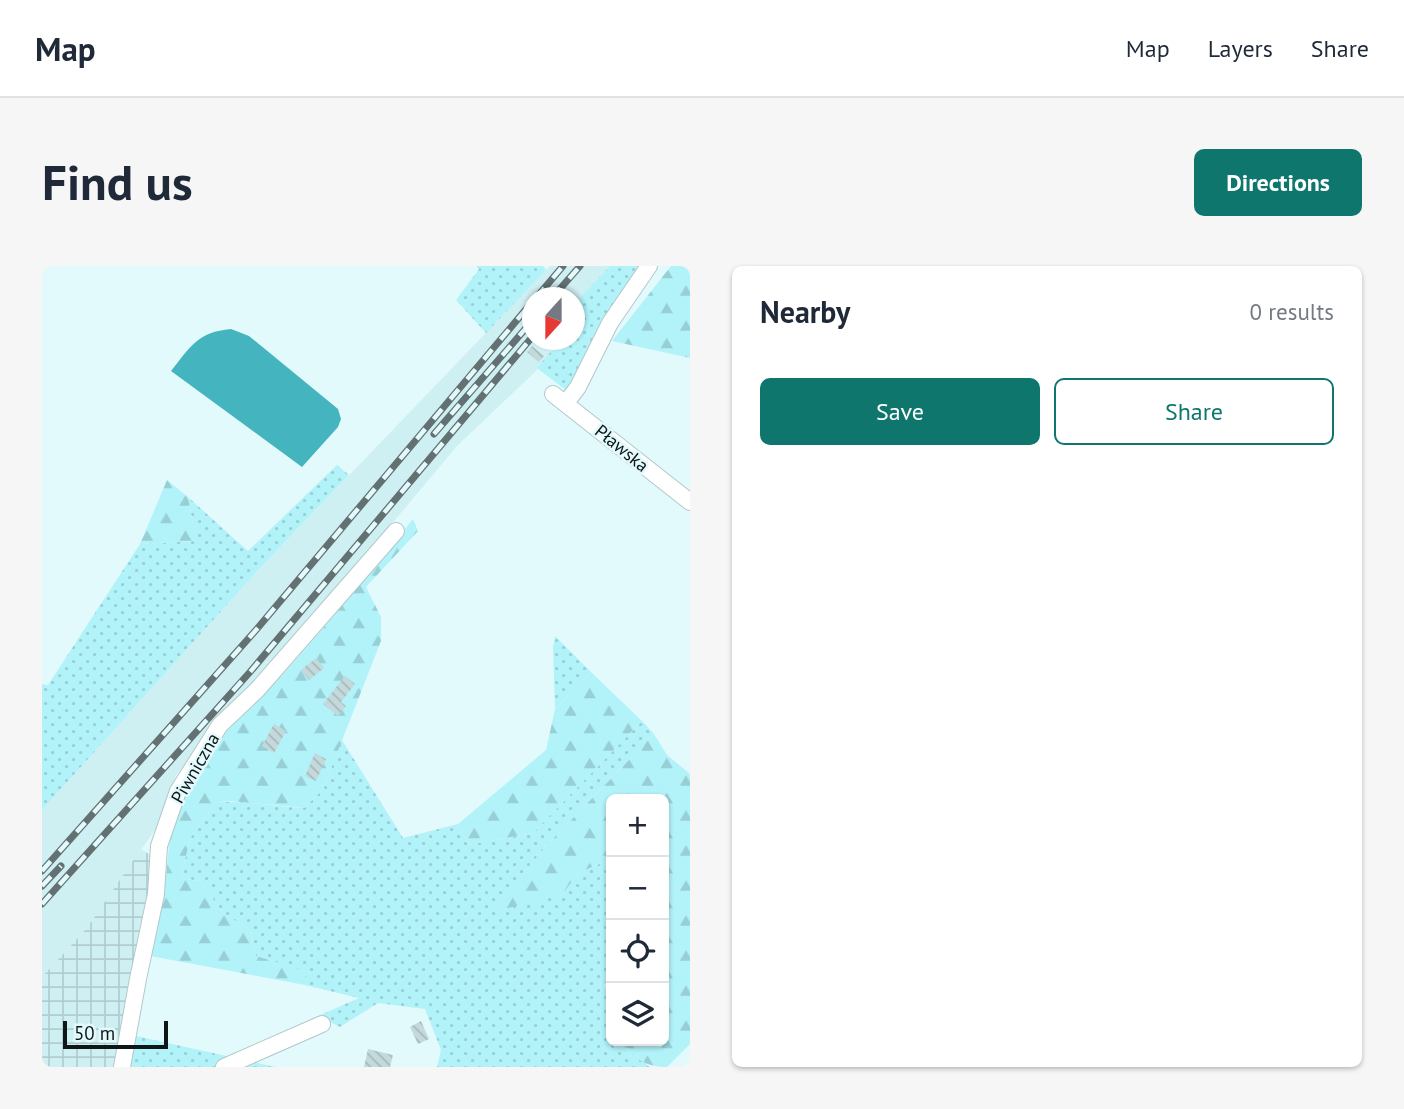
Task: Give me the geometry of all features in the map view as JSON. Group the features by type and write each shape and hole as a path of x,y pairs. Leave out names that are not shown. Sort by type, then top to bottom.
{"street":[{"name":"Pławska","path":"649,266 610,323 578,387 559,398 690,502"},
{"name":"Piwniczna","path":"122,1067 156,894 159,846 178,791 220,726 257,690 396,531"},
{"path":"224,1067 322,1024"}],"shaded area":[{"path":"550,266 610,266 585,292 585,287 530,287"},
{"path":"522,295 522,350 553,350 535,372 458,445 278,659 176,775 155,830 87,928 42,977 42,810 261,567"},
{"path":"231,329 249,336 338,409 341,419 338,427 302,467 171,371 203,337"},
{"path":"141,849 152,856 149,901 115,1067 42,1067 42,977 87,928"}],"green space":[{"path":"476,266 543,266 546,270 530,287 522,287 522,295 486,333 456,300 479,269"},
{"path":"610,266 644,266 601,322 567,391 537,368 552,350 585,350 585,292"},
{"path":"671,266 690,266 690,358 612,341"},
{"path":"337,465 349,475 261,567 42,810 42,684 48,685 140,544 196,541 188,497 248,551"},
{"path":"167,480 188,497 196,541 140,544"},
{"path":"413,519 418,531 366,587 381,617 381,641 323,789 304,808 216,802 191,837 180,878 200,881 223,913 250,930 256,956 306,971 305,985 150,956 166,876 171,827 185,792 214,744 285,672"},
{"path":"555,636 591,672 555,709 553,647"},
{"path":"591,672 642,721 533,833 468,845 458,824 546,750 555,709"},
{"path":"642,721 654,734 546,846 492,911 562,895 578,873 606,861 606,1046 626,1046 650,1067 437,1067 441,1050 425,1009 378,1003 340,1027 318,1016 359,998 305,985 305,971 256,956 250,930 223,913 200,881 180,878 191,837 216,802 304,808 323,789 342,740 403,838 458,824 468,845 533,833"},
{"path":"654,734 667,755 690,774 690,1044 667,1067 653,1066 641,1061 626,1046 669,1046 669,794 606,794 606,861 578,873 562,895 491,912 546,846"},
{"path":"136,1036 276,1067 129,1067"}],"building":[{"path":"537,350 544,356 539,362 527,352"},
{"path":"316,658 324,668 309,680 301,670"},
{"path":"345,676 355,684 341,702 346,706 338,716 323,704"},
{"path":"274,724 286,731 274,753 262,746"},
{"path":"315,753 326,759 316,781 305,776"},
{"path":"421,1021 429,1039 418,1044 410,1027"},
{"path":"368,1049 393,1055 390,1067 364,1067"}],"railway":[{"path":"545,287 563,266"},
{"path":"562,287 580,266"},
{"path":"42,871 256,630 522,314"},
{"path":"434,434 522,333"},
{"path":"42,904 250,672 522,349"},
{"path":"42,886 61,866"}]}
